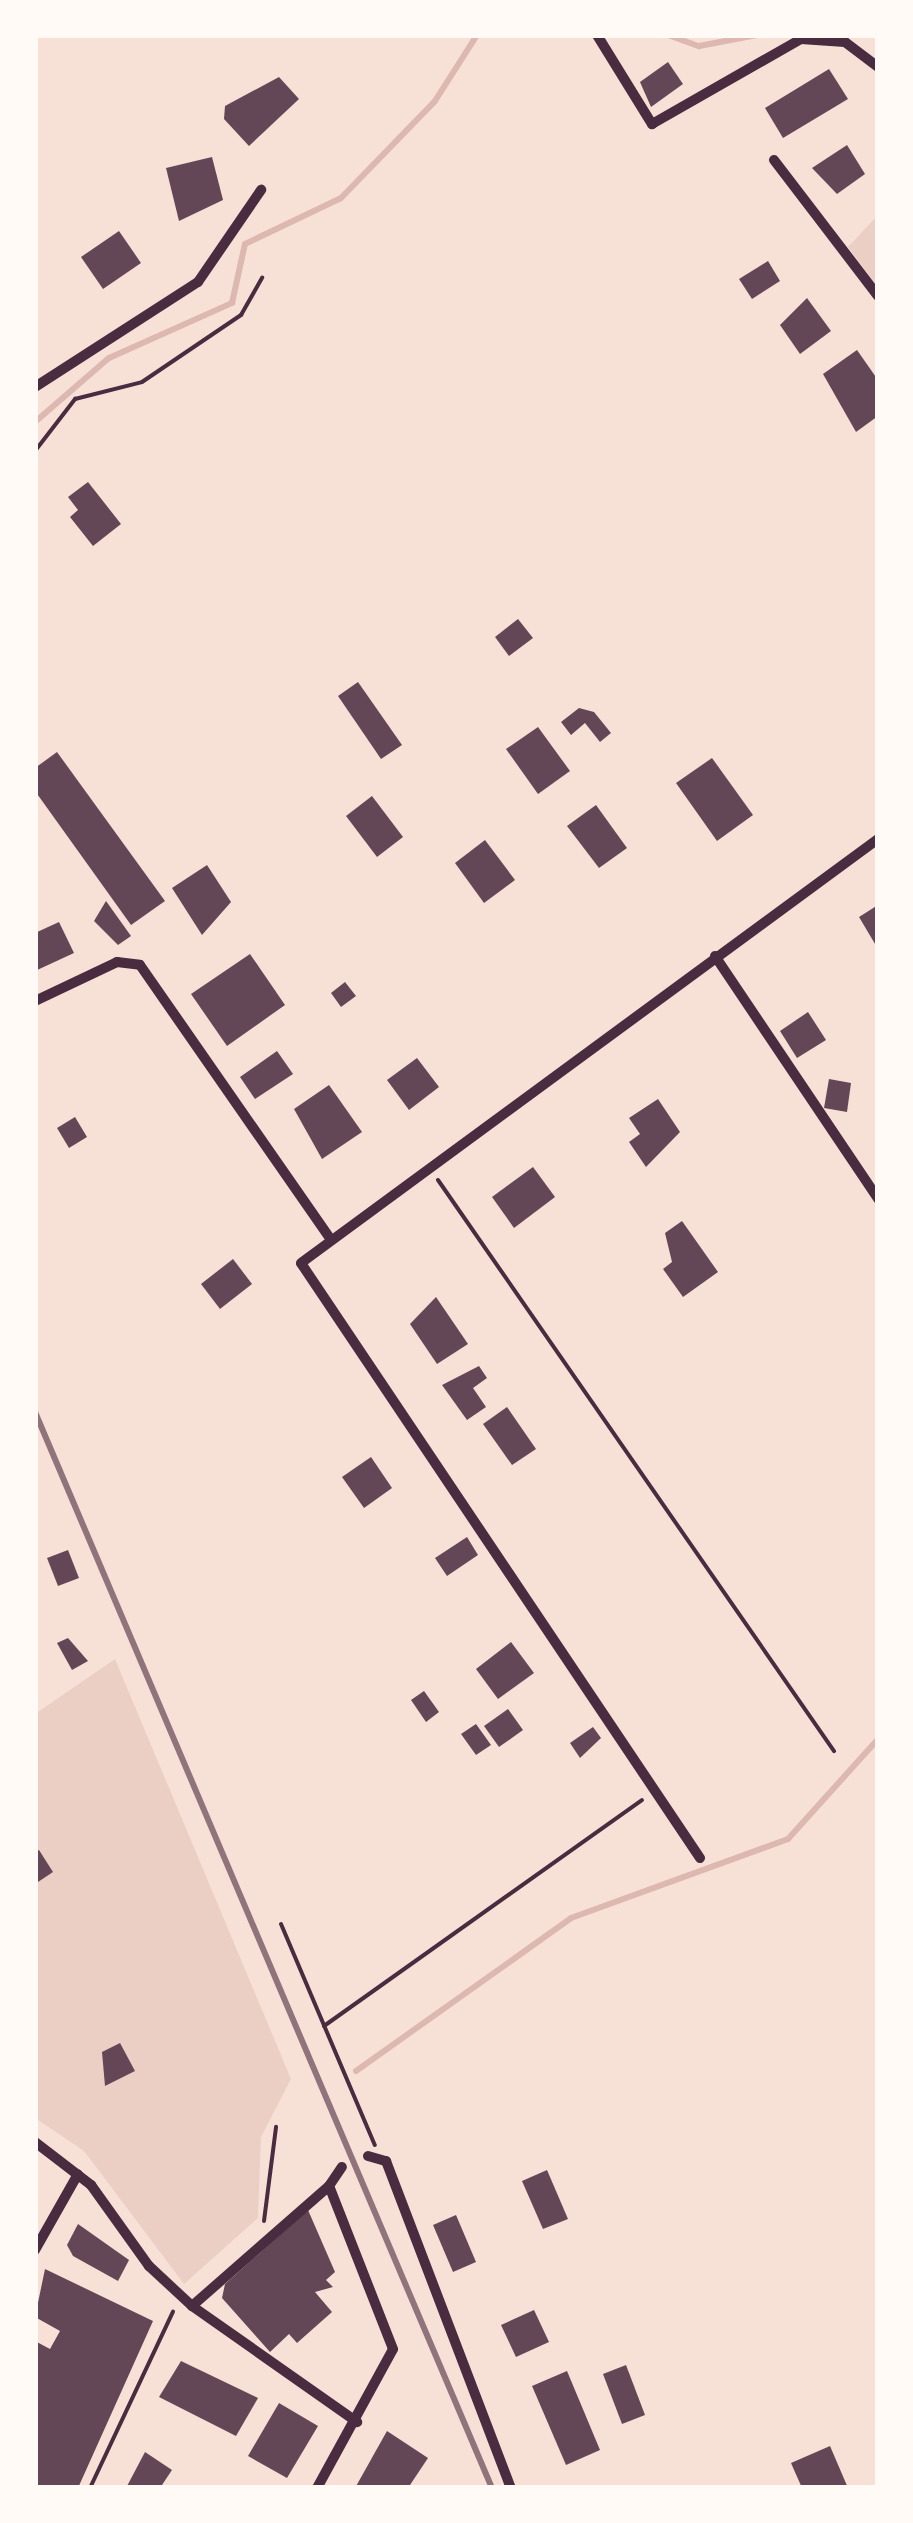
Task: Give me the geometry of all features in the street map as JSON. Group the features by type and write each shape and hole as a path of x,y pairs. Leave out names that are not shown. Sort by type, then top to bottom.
{"street":[{"path":"597,35 652,124 801,39 845,42 878,67"},
{"path":"774,160 878,296"},
{"path":"35,387 198,282 261,190"},
{"path":"700,1858 303,1276 307,1253 878,838"},
{"path":"714,956 878,1199"},
{"path":"35,1000 117,962 140,965 330,1238"},
{"path":"35,2142 78,2174 192,2306 357,2422"},
{"path":"372,2155 404,2203 511,2488"},
{"path":"192,2306 329,2186 342,2168"},
{"path":"35,2250 78,2174"},
{"path":"317,2488 387,2372 393,2342 329,2186"}],"path":[{"path":"35,450 75,399 142,382 241,315 262,278"},
{"path":"428,1165 834,1751"},
{"path":"324,2026 654,1792"},
{"path":"281,1924 372,2155"},
{"path":"250,2234 264,2222 276,2127"},
{"path":"90,2488 182,2297"}],"shaded area":[{"path":"878,215 878,287 848,247"},
{"path":"115,1659 291,2079 261,2137 258,2218 184,2284 84,2151 35,2118 35,1714"}],"building":[{"path":"668,62 683,84 651,107 640,82"},
{"path":"829,69 848,99 783,138 765,108"},
{"path":"279,77 299,99 249,146 224,119 225,106"},
{"path":"847,145 865,174 837,194 812,168"},
{"path":"212,157 223,200 179,221 166,168"},
{"path":"119,231 141,263 103,289 81,257"},
{"path":"768,261 780,281 752,299 739,279"},
{"path":"807,298 831,331 800,354 780,325"},
{"path":"857,350 878,380 878,416 856,432 823,374"},
{"path":"88,482 121,524 93,546 70,517 78,510 68,497"},
{"path":"518,619 533,638 509,656 495,637"},
{"path":"358,682 402,745 381,759 338,696"},
{"path":"579,708 594,712 611,733 600,742 585,723 571,735 561,722"},
{"path":"538,727 570,771 538,794 506,749"},
{"path":"57,752 165,901 131,925 35,791 35,768"},
{"path":"712,758 753,815 717,841 676,783"},
{"path":"372,796 403,837 377,857 346,816"},
{"path":"596,805 627,848 599,868 567,826"},
{"path":"485,840 515,880 484,903 455,863"},
{"path":"207,865 231,902 202,935 172,888"},
{"path":"106,901 131,936 118,945 94,921"},
{"path":"878,905 878,949 859,917"},
{"path":"59,922 74,953 35,971 35,933"},
{"path":"250,954 285,1005 227,1046 191,994"},
{"path":"345,982 356,996 341,1007 331,993"},
{"path":"808,1012 826,1040 797,1058 780,1031"},
{"path":"277,1051 293,1074 255,1099 240,1077"},
{"path":"417,1058 439,1087 409,1110 387,1080"},
{"path":"829,1079 851,1083 847,1112 824,1108"},
{"path":"329,1085 362,1132 322,1159 294,1109"},
{"path":"658,1099 680,1132 646,1167 629,1142 640,1134 629,1118"},
{"path":"75,1117 87,1137 69,1148 57,1128"},
{"path":"533,1167 555,1197 514,1228 492,1197"},
{"path":"682,1221 718,1272 683,1297 663,1269 672,1262 665,1233"},
{"path":"233,1259 252,1284 220,1309 201,1284"},
{"path":"436,1297 468,1344 437,1364 410,1324"},
{"path":"479,1366 487,1378 473,1388 486,1407 467,1420 442,1385"},
{"path":"507,1407 536,1449 512,1465 483,1424"},
{"path":"371,1457 392,1488 364,1508 342,1477"},
{"path":"467,1537 478,1555 447,1576 435,1558"},
{"path":"68,1550 79,1578 58,1586 47,1558"},
{"path":"68,1638 88,1661 72,1670 57,1643"},
{"path":"511,1642 534,1673 498,1699 476,1669"},
{"path":"424,1691 439,1712 426,1722 411,1700"},
{"path":"508,1709 523,1730 499,1747 484,1726"},
{"path":"476,1724 491,1745 476,1755 461,1734"},
{"path":"593,1727 601,1738 580,1758 570,1743"},
{"path":"39,1850 53,1872 35,1884 35,1852"},
{"path":"120,2043 135,2071 105,2086 102,2052"},
{"path":"547,2170 568,2219 543,2229 522,2181"},
{"path":"308,2210 335,2272 326,2280 333,2287 315,2292 332,2312 297,2343 289,2334 270,2352 222,2298 225,2284"},
{"path":"456,2215 476,2262 453,2272 433,2225"},
{"path":"78,2224 129,2260 118,2281 73,2256 67,2245"},
{"path":"45,2269 153,2321 78,2488 35,2488 35,2341 50,2349 60,2331 35,2317"},
{"path":"534,2310 549,2342 516,2357 501,2325"},
{"path":"181,2361 258,2398 236,2436 159,2397"},
{"path":"626,2365 645,2415 622,2424 603,2374"},
{"path":"567,2371 600,2450 566,2465 532,2386"},
{"path":"279,2403 318,2426 287,2478 248,2456"},
{"path":"387,2431 428,2458 408,2488 355,2488"},
{"path":"830,2446 848,2488 802,2488 791,2463"},
{"path":"145,2452 172,2470 160,2488 126,2488"}],"waterway":[{"path":"35,422 109,358 232,303 245,244 341,198 435,101 477,35"},
{"path":"668,35 699,46 757,35"},
{"path":"356,2071 571,1918 788,1839 878,1739"}],"railway":[{"path":"35,1412 492,2488"}]}
